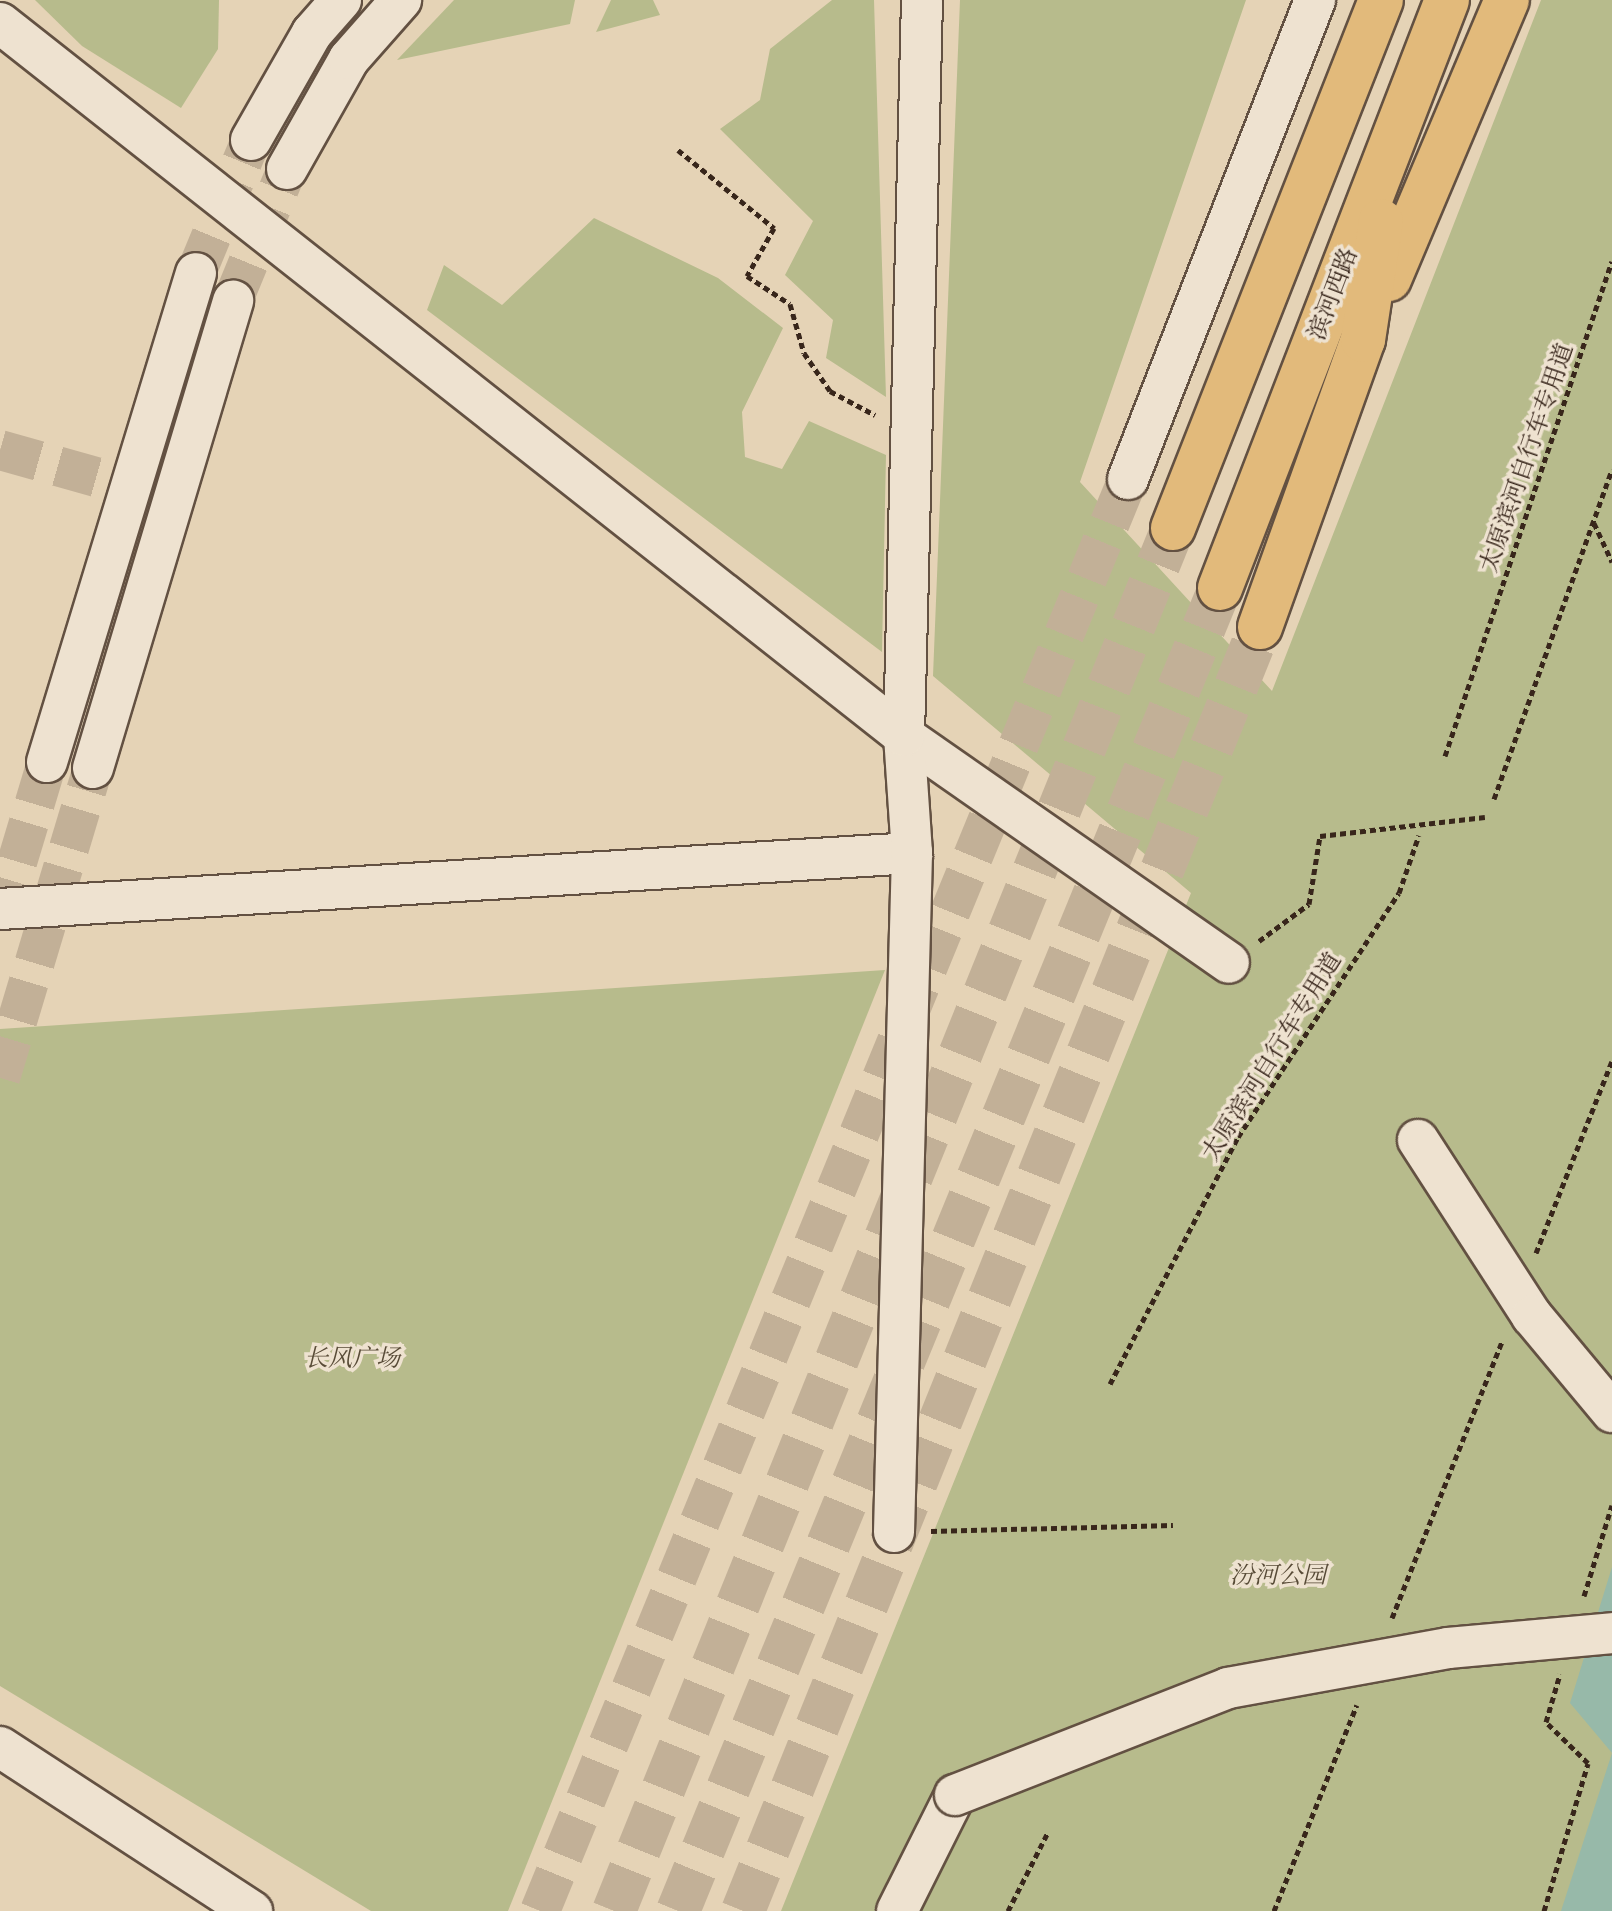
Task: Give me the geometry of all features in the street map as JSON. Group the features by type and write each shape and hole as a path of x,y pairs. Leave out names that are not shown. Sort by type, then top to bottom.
{"highway":[{"path":"1173,528 1381,0"},
{"name":"滨河西路","path":"1220,588 1447,0"},
{"path":"1260,627 1363,340 1507,0"},
{"path":"1363,340 1394,137"}],"street":[{"path":"251,140 312,33 341,0"},
{"path":"287,169 349,59 401,0"},
{"path":"894,1532 912,853 904,736 922,0"},
{"path":"1128,479 1315,0"},
{"path":"0,23 904,736 1229,963"},
{"path":"47,762 116,483 196,273"},
{"path":"93,768 233,300"},
{"path":"116,483 173,500"},
{"path":"0,909 912,853"},
{"path":"1418,1140 1524,1304 1612,1412"},
{"path":"897,1911 955,1795 1228,1688 1448,1648 1612,1633"},
{"path":"0,1747 252,1911"}],"path":[{"path":"678,150 774,228 747,276 790,304 804,353 830,391 911,434"},
{"name":"太原滨河自行车专用道","path":"1445,756 1612,261"},
{"path":"1494,799 1612,469"},
{"path":"1594,522 1612,562"},
{"path":"1229,963 1309,904 1320,836 1485,817"},
{"name":"太原滨河自行车专用道","path":"1110,1384 1238,1137 1399,893 1419,835"},
{"path":"1532,1264 1612,1061"},
{"path":"1388,1629 1504,1336"},
{"path":"1581,1607 1612,1505"},
{"path":"894,1532 1173,1525"},
{"path":"1544,1911 1588,1763 1546,1722 1563,1664"},
{"path":"1274,1911 1364,1689"},
{"path":"1008,1911 1048,1832"}],"green space":[{"path":"35,0 219,0 218,49 181,108 82,46"},
{"path":"454,0 575,0 570,24 397,60"},
{"path":"611,0 653,0 660,15 596,32"},
{"path":"832,0 874,0 886,397 826,358 833,320 785,275 813,221 720,129 760,100 770,49"},
{"name":"汾河公园","path":"960,0 1246,0 1080,482 1272,691 1541,0 1612,0 1612,1911 781,1911 1191,893 933,676"},
{"path":"594,218 718,278 783,328 742,412 745,457 782,469 809,421 886,455 882,652 427,310 444,265 502,305"},
{"name":"长风广场","path":"885,970 508,1911 371,1911 0,1686 0,1029"}],"shaded area":[{"path":"1612,1567 1612,1753 1570,1703"},
{"path":"1612,1753 1612,1911 1561,1911"}],"tunnel":[{"path":"196,273 251,140"},
{"path":"233,300 287,169"},
{"path":"0,450 103,479"},
{"path":"540,1911 1128,479"},
{"path":"614,1911 1173,528"},
{"path":"678,1911 1220,588"},
{"path":"743,1911 1260,627"},
{"path":"0,919 47,762"},
{"path":"0,1078 93,768"}]}
